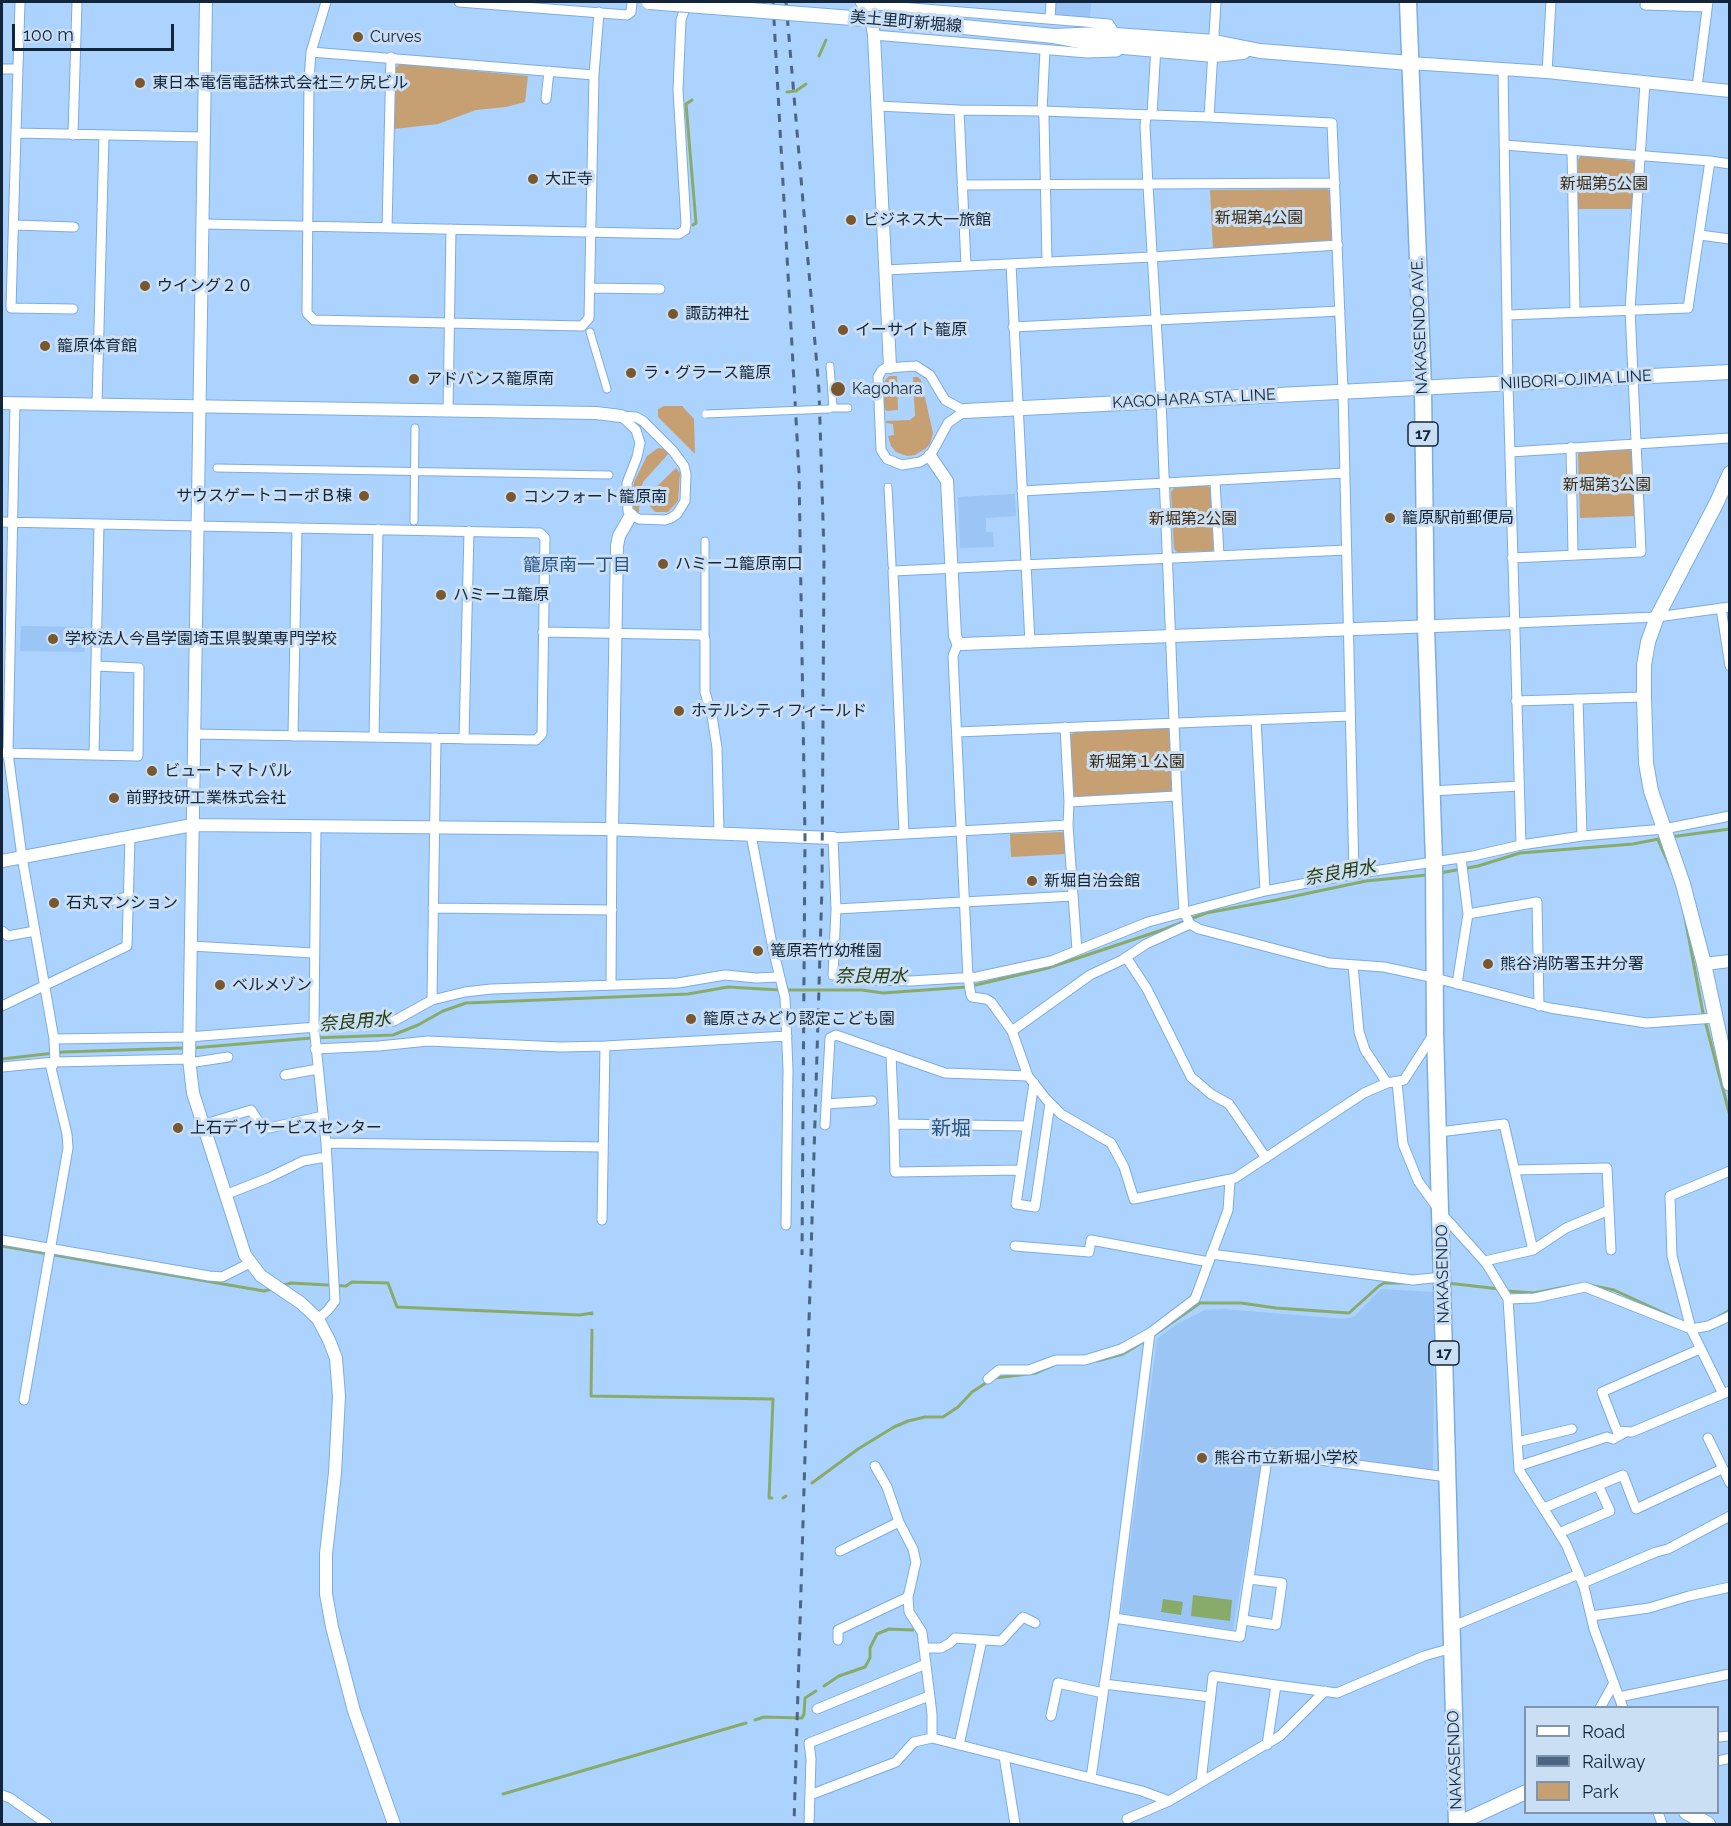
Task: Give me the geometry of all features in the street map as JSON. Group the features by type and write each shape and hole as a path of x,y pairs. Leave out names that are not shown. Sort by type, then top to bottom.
{"highway":[{"name":"NAKASENDO AVE.","path":"1408,2 1423,388 1426,627 1434,870"},
{"name":"NAKASENDO","path":"1434,870 1436,1031 1457,1824"}],"main road":[{"name":"美土里町新堀線","path":"649,2 1410,63"},
{"name":"NIIBORI-OJIMA LINE","path":"1423,388 1730,372"},
{"name":"KAGOHARA STA. LINE","path":"965,411 1423,388"},
{"path":"1730,473 1657,616 1648,642 1644,665 1646,763 1651,791 1667,836 1704,964 1730,1084"},
{"path":"1457,1824 1524,1793"},
{"path":"1690,1814 1708,1824"}],"street":[{"path":"20,2 11,308 73,309"},
{"path":"73,135 77,2"},
{"path":"206,2 189,1061 193,1093 202,1125 245,1255 261,1276 318,1319 336,1359 339,1386 335,1473 326,1554 326,1594 332,1627 354,1711 394,1824"},
{"path":"326,2 311,52 307,312 314,320 582,326 589,318 594,75 599,12"},
{"path":"459,2 627,15 631,12 632,2"},
{"path":"203,224 679,234 685,230 686,224 678,90 681,20 686,3 663,2"},
{"path":"1050,19 1051,2"},
{"path":"1209,117 1216,2"},
{"path":"1547,72 1551,2"},
{"path":"862,3 1109,24 1116,41"},
{"path":"862,3 872,24 874,35 890,367"},
{"path":"1645,5 1708,4 1697,87"},
{"path":"874,35 1087,53 1156,44 1149,116 1145,126 1161,400 1184,912 1190,924 1199,929 1329,963 1384,967 1539,1006 1646,1023 1715,1017"},
{"path":"1046,50 1042,111 1044,117 1047,262"},
{"path":"311,52 594,75"},
{"path":"387,228 391,57"},
{"path":"1410,63 1547,72 1730,91"},
{"path":"2,69 17,69"},
{"path":"1503,69 1512,558 1521,845"},
{"path":"546,99 549,71"},
{"path":"1512,558 1641,552 1635,376 1630,309 1646,82"},
{"path":"878,106 1332,123 1343,391 1354,874"},
{"path":"959,110 966,266"},
{"path":"16,133 204,137"},
{"path":"97,404 104,136"},
{"path":"1504,145 1730,164"},
{"path":"1572,151 1575,312"},
{"path":"1507,315 1688,308 1710,161"},
{"path":"962,185 1148,186 1335,183"},
{"path":"14,225 74,227"},
{"path":"448,411 451,229"},
{"path":"1700,236 1730,239"},
{"path":"885,270 1338,245"},
{"path":"1011,264 1030,643"},
{"path":"590,288 660,289"},
{"path":"1013,327 1340,311"},
{"path":"590,332 607,389"},
{"path":"830,366 831,408"},
{"path":"916,366 926,370 945,400 965,411 948,423 930,456 920,462 902,465 887,459 881,450 877,382 882,370 890,367 916,366"},
{"path":"2,403 448,411 621,416 636,417 643,421 680,459 686,474 685,501 677,514 665,520 639,519 631,515 627,506 627,483 640,443 636,430 621,416"},
{"path":"15,403 5,753 54,1039 55,1062 51,1068 67,1134 68,1148 24,1400"},
{"path":"706,414 848,408"},
{"path":"414,521 415,428"},
{"path":"1510,452 1730,438"},
{"path":"1571,447 1573,554"},
{"path":"930,456 947,481 955,636 958,643 953,656 970,993 972,997 991,1002 1012,1031 1031,1079 1060,1114 1111,1143 1124,1167 1134,1199 1230,1180 1364,1093 1387,1083 1404,1080 1436,1031"},
{"path":"217,468 414,471 549,478 609,475"},
{"path":"1022,490 1344,473"},
{"path":"1215,481 1219,556"},
{"path":"888,487 892,565"},
{"path":"611,985 617,546 619,536 631,515"},
{"path":"2,522 540,533 545,538 542,734 536,740 194,734"},
{"path":"94,754 99,524"},
{"path":"293,736 297,528"},
{"path":"374,737 378,529"},
{"path":"464,739 469,531"},
{"path":"705,541 705,692 712,716 717,748 719,834"},
{"path":"904,834 893,571 1346,550"},
{"path":"958,643 967,645 1030,643 1514,623 1657,616 1725,607 1730,666"},
{"path":"543,632 702,635 705,639"},
{"path":"5,753 138,756 139,668 96,666"},
{"path":"1516,701 1644,697"},
{"path":"1578,699 1582,836"},
{"path":"957,732 1350,716"},
{"path":"1256,720 1265,891"},
{"path":"1065,727 1068,825 1077,950"},
{"path":"432,1000 436,738"},
{"path":"1432,791 1519,786"},
{"path":"1069,802 1178,796"},
{"path":"833,838 836,909 833,975 871,980 968,980 1051,961 1148,922 1265,891 1354,874 1434,870 1521,845 1582,836 1667,836 1730,816"},
{"path":"2,861 192,825 612,830 833,838 1068,825"},
{"path":"316,826 314,1026 326,1143 334,1301 318,1319"},
{"path":"751,835 785,998 788,1115 786,1225"},
{"path":"2,1006 127,946 130,837"},
{"path":"1457,984 1468,914 1462,862"},
{"path":"836,909 1073,896"},
{"path":"98,903 128,897"},
{"path":"1468,914 1537,903 1539,1006"},
{"path":"433,908 612,910"},
{"path":"1012,1031 1090,975 1146,944 1190,924"},
{"path":"2,932 8,936 35,931"},
{"path":"191,946 313,953"},
{"path":"1126,957 1147,989 1191,1077 1211,1094 1229,1104 1266,1158"},
{"path":"1704,964 1730,961"},
{"path":"1353,965 1359,1032 1365,1050 1387,1083"},
{"path":"54,1039 188,1037 394,1021 432,1000 465,992 491,989 678,982 725,975 780,979"},
{"path":"825,1125 830,1038 837,1035 945,1073 1031,1079"},
{"path":"315,1049 428,1041 561,1047 606,1046 787,1036"},
{"path":"602,1220 606,1046"},
{"path":"891,1055 895,1172 1020,1170"},
{"path":"2,1067 55,1062 189,1061 228,1056"},
{"path":"285,1075 318,1069"},
{"path":"1031,1079 1016,1204 1035,1207 1050,1103"},
{"path":"1397,1082 1403,1144 1410,1166 1441,1214 1485,1261 1508,1299 1519,1470 1559,1533 1581,1578 1591,1616 1623,1706"},
{"path":"826,1104 872,1101"},
{"path":"202,1125 251,1110 262,1127 269,1128 323,1116"},
{"path":"894,1124 1027,1126"},
{"path":"1439,1132 1504,1124 1533,1250"},
{"path":"326,1143 603,1147"},
{"path":"225,1195 303,1161 326,1157"},
{"path":"1515,1170 1607,1168 1611,1250"},
{"path":"1700,1349 1602,1392 1617,1431 1632,1432 1726,1393 1691,1329 1672,1256 1670,1196 1730,1172"},
{"path":"988,1378 999,1370 1029,1370 1061,1359 1085,1360 1121,1349 1150,1333 1195,1299 1228,1210 1230,1180"},
{"path":"1485,1261 1533,1250 1566,1228 1609,1210"},
{"path":"2,1240 209,1276 222,1277 250,1263"},
{"path":"1015,1246 1089,1252 1091,1240 1210,1258 1413,1280 1443,1277"},
{"path":"1508,1299 1535,1298 1585,1287 1691,1329 1708,1326 1730,1316"},
{"path":"1091,1778 1150,1333"},
{"path":"1517,1442 1572,1429"},
{"path":"1519,1466 1608,1437 1613,1439 1626,1432"},
{"path":"1708,1438 1730,1483"},
{"path":"1114,1618 1240,1637 1268,1452 1447,1478"},
{"path":"875,1466 887,1487 899,1522 913,1549 916,1562 908,1597 909,1612 922,1632 932,1738"},
{"path":"1544,1508 1623,1475 1636,1509 1722,1469"},
{"path":"1559,1533 1610,1511 1598,1485"},
{"path":"1451,1627 1581,1578 1668,1549 1730,1516"},
{"path":"840,1551 899,1522"},
{"path":"1243,1620 1276,1625 1281,1594 1282,1583 1249,1579"},
{"path":"1591,1616 1648,1608 1730,1587"},
{"path":"838,1640 838,1630 908,1597"},
{"path":"924,1648 941,1648 950,1644 955,1638 1001,1641 1023,1617 1035,1623"},
{"path":"959,1745 982,1640"},
{"path":"1201,1782 1213,1676 1337,1693 1424,1656 1452,1648"},
{"path":"817,1709 926,1664"},
{"path":"1619,1697 1730,1674"},
{"path":"1051,1716 1058,1683 1210,1697"},
{"path":"1601,1706 1614,1683"},
{"path":"1267,1745 1276,1685"},
{"path":"1127,1819 1169,1801 1267,1745 1280,1736 1325,1691"},
{"path":"809,1824 811,1759 809,1743 929,1696"},
{"path":"810,1795 896,1762 914,1742 932,1738 1142,1791 1169,1801"},
{"path":"1004,1756 1015,1824"},
{"path":"2,1795 10,1798 47,1824"}],"shaded area":[{"path":"1054,2 1091,2 1090,18 1054,14"},
{"path":"1015,494 1016,516 986,518 986,532 993,532 994,547 960,548 958,497"},
{"name":"学校法人今昌学園埼玉県製菓専門学校","path":"21,626 84,627 85,652 20,651"},
{"name":"熊谷市立新堀小学校","path":"1381,1289 1435,1292 1433,1470 1265,1446 1233,1630 1121,1613 1157,1339 1177,1324 1205,1310 1223,1309 1345,1319 1355,1316"},
{"path":"1193,1595 1232,1600 1230,1621 1191,1616"},
{"path":"1163,1599 1183,1602 1181,1615 1161,1612"}],"green space":[{"path":"400,64 528,76 525,102 506,107 476,110 438,124 394,129 395,68"},
{"name":"新堀第5公園","path":"1581,156 1633,161 1636,165 1633,209 1578,209 1578,159"},
{"name":"新堀第4公園","path":"1327,189 1331,192 1333,239 1329,243 1213,250 1210,190"},
{"path":"889,376 897,376 898,410 887,411 884,408 884,382"},
{"path":"913,377 921,380 933,433 930,444 925,449 915,455 907,456 896,452 891,446 888,436 894,435 893,424 886,423 886,421 910,420 915,416"},
{"path":"664,406 682,406 694,419 695,454 658,417 658,409"},
{"path":"658,448 669,453 643,482 639,512 636,512 632,505 634,482 647,456"},
{"name":"新堀第3公園","path":"1630,450 1633,453 1637,516 1580,518 1578,454 1582,451"},
{"path":"676,468 680,473 678,501 668,512 655,512 650,506 651,492"},
{"name":"新堀第2公園","path":"1207,485 1212,490 1215,546 1212,551 1177,552 1174,549 1171,492 1174,488"},
{"name":"新堀第１公園","path":"1167,728 1170,731 1173,790 1170,794 1077,798 1073,795 1070,735 1075,732"},
{"path":"1062,832 1066,835 1066,854 1011,857 1010,834"}],"waterway":[{"path":"819,56 826,40"},
{"path":"787,92 796,91 806,84"},
{"path":"692,100 686,104 696,223 693,225"},
{"name":"奈良用水","path":"1670,837 1730,829"},
{"name":"奈良用水","path":"1440,873 1478,866 1520,853 1633,844 1664,838"},
{"path":"1658,840 1671,869"},
{"name":"奈良用水","path":"786,990 862,990 883,993 967,987 1048,968 1206,913 1366,881 1427,875"},
{"path":"1684,913 1703,1013 1730,1116"},
{"name":"奈良用水","path":"192,1048 312,1038 393,1035 418,1025 443,1011 466,1003 688,994 728,987 780,990"},
{"name":"奈良用水","path":"2,1059 63,1052 185,1048"},
{"path":"2,1246 264,1291 272,1289"},
{"path":"281,1286 291,1283 346,1286 352,1282 388,1283 397,1307 592,1314"},
{"path":"1157,1333 1200,1303 1241,1303 1349,1313 1384,1283 1404,1283"},
{"path":"1447,1283 1500,1289"},
{"path":"1589,1285 1614,1290 1677,1319"},
{"path":"1506,1291 1534,1293 1570,1286"},
{"path":"1718,1317 1730,1310"},
{"path":"592,1330 591,1396 773,1399 769,1498 772,1498"},
{"path":"1097,1361 1123,1354 1143,1342"},
{"path":"995,1378 1036,1373 1052,1366"},
{"path":"812,1483 858,1449 894,1427 925,1417 943,1417 958,1407 972,1392 989,1381"},
{"path":"824,1686 839,1676 865,1667 877,1634 889,1629 913,1630"},
{"path":"755,1720 764,1717 802,1718 805,1698 816,1691"},
{"path":"503,1794 746,1723"}],"railway":[{"path":"773,2 799,473 805,837 802,1255"},
{"path":"786,2 819,390 824,553 822,886 794,1824"}],"place":[{"name":"Curves","path":"358,37"},
{"name":"東日本電信電話株式会社三ケ尻ビル","path":"140,83"},
{"name":"大正寺","path":"533,179"},
{"name":"ビジネス大一旅館","path":"851,220"},
{"name":"ウイング２０","path":"145,286"},
{"name":"諏訪神社","path":"673,314"},
{"name":"イーサイト籠原","path":"843,330"},
{"name":"籠原体育館","path":"45,346"},
{"name":"ラ・グラース籠原","path":"631,373"},
{"name":"アドバンス籠原南","path":"414,379"},
{"name":"Kagohara","path":"838,389"},
{"name":"サウスゲートコーポＢ棟","path":"364,496"},
{"name":"コンフォート籠原南","path":"511,497"},
{"name":"籠原駅前郵便局","path":"1390,518"},
{"name":"ハミーユ籠原南口","path":"663,564"},
{"name":"ハミーユ籠原","path":"441,595"},
{"name":"学校法人今昌学園埼玉県製菓専門学校","path":"53,639"},
{"name":"ホテルシティフィールド","path":"679,711"},
{"name":"ビュートマトパル","path":"152,771"},
{"name":"前野技研工業株式会社","path":"114,798"},
{"name":"新堀自治会館","path":"1032,881"},
{"name":"石丸マンション","path":"54,903"},
{"name":"篭原若竹幼稚園","path":"758,951"},
{"name":"熊谷消防署玉井分署","path":"1488,964"},
{"name":"ベルメゾン","path":"220,985"},
{"name":"籠原さみどり認定こども園","path":"691,1019"},
{"name":"上石デイサービスセンター","path":"178,1128"},
{"name":"熊谷市立新堀小学校","path":"1202,1458"}],"district":[{"name":"籠原南一丁目","path":"577,566"},
{"name":"新堀","path":"951,1129"}]}
